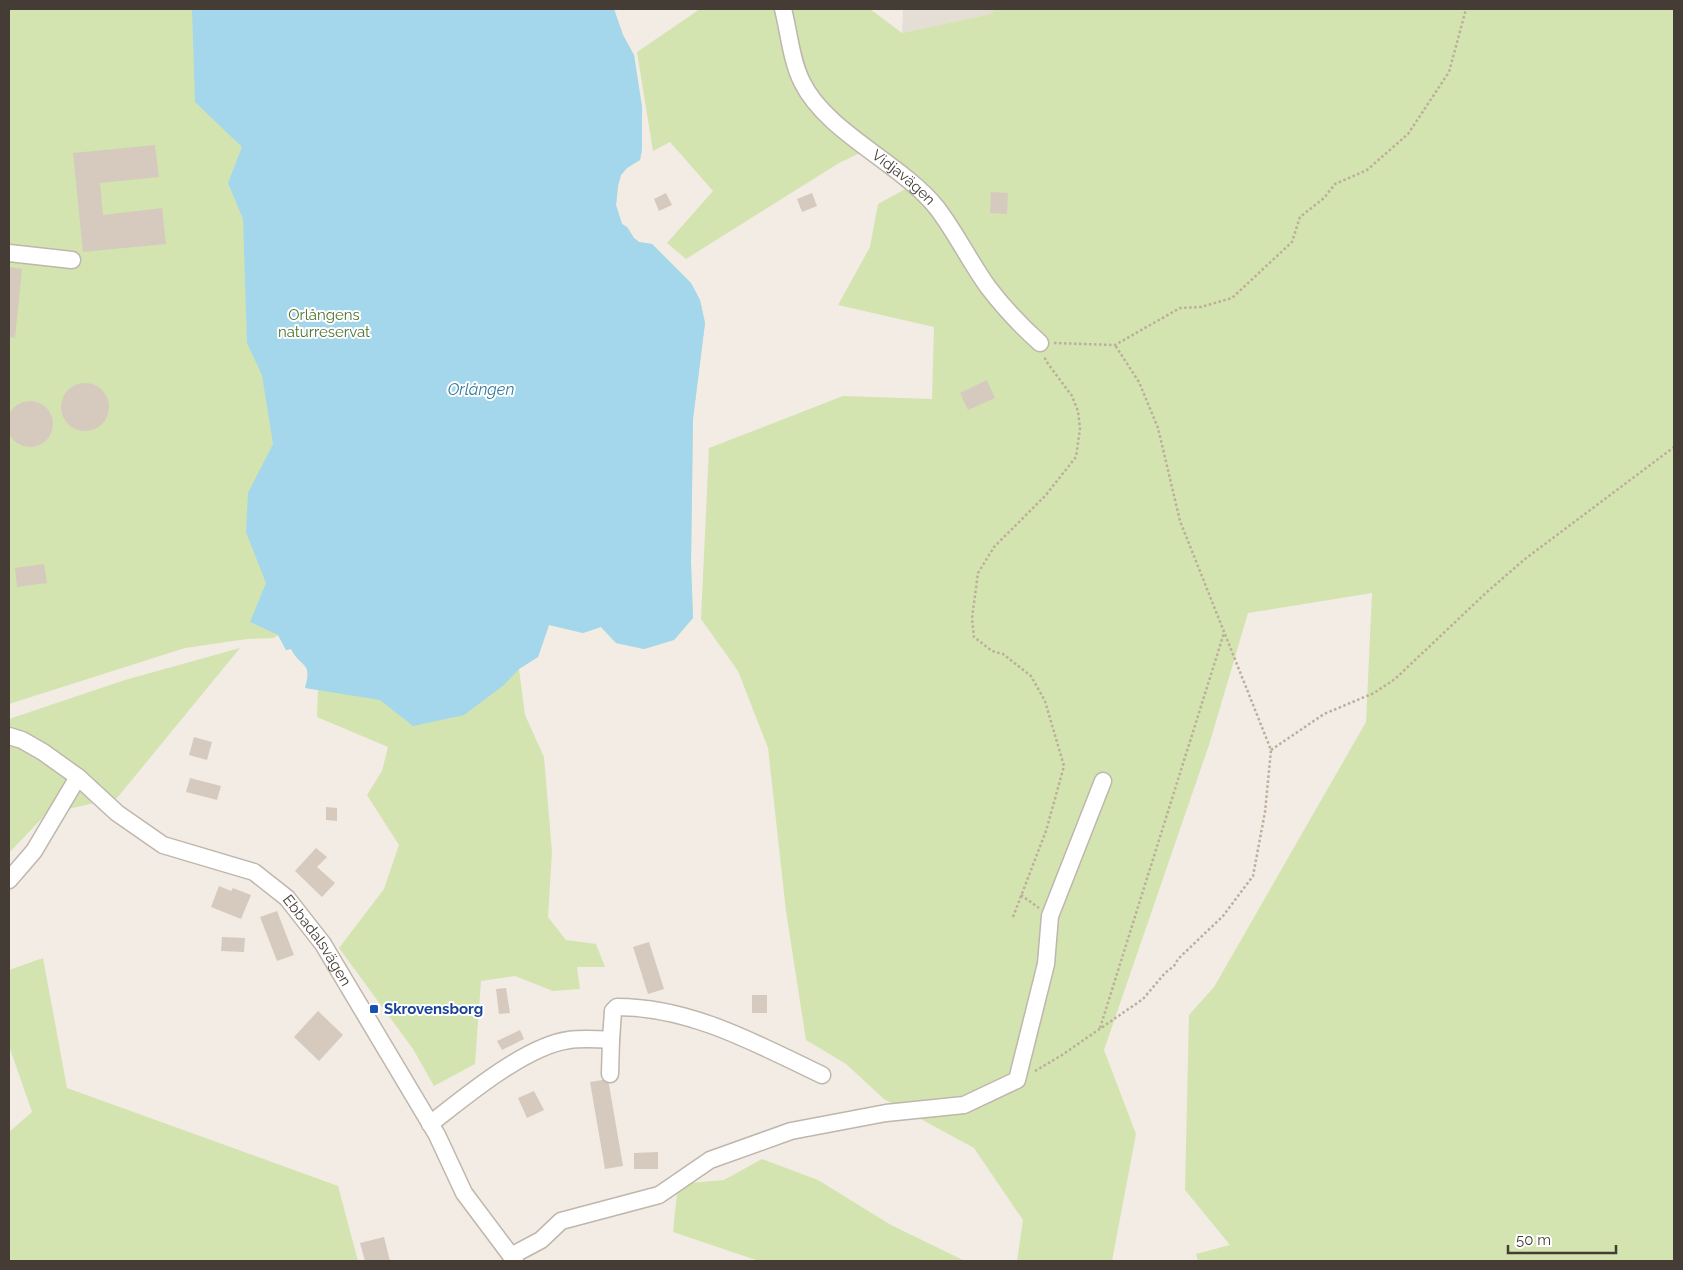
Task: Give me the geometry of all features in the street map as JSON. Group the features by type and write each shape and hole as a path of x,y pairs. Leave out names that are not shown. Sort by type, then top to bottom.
{"street":[{"name":"Vidjavägen","path":"784,9 801,81 813,102 840,127 905,177 936,208 988,287 1020,325 1040,343"},
{"path":"9,253 72,260"},
{"name":"Ebbadalsvägen","path":"9,736 22,740 43,752 78,777 117,812 163,845 254,872 288,898 323,944 430,1124 464,1193 513,1259"},
{"path":"9,880 34,851 78,777"},
{"path":"513,1259 541,1240 561,1221 659,1195 710,1160 782,1134 886,1113 964,1105 1017,1080 1046,964 1050,916 1103,781"},
{"path":"610,1074 614,1011 617,1007 669,1013 711,1024 822,1076"},
{"path":"430,1124 486,1082 525,1056 568,1040 611,1040"}],"path":[{"path":"1013,917 1046,831 1064,766 1045,701 1031,676 1003,654 992,651 974,637 972,618 978,573 994,547 1045,496 1076,457 1080,429 1078,411 1072,396 1046,361 1040,343 1115,345 1180,308 1201,307 1232,298 1292,242 1300,217 1324,198 1335,184 1367,170 1408,134 1449,72 1466,9"},
{"path":"1017,1080 1062,1055 1143,999 1174,966 1178,959 1223,916 1253,876 1265,812 1271,750 1180,521 1158,428 1139,382 1115,345"},
{"path":"1271,750 1324,714 1374,693 1395,679 1474,603 1517,566 1674,447"},
{"path":"1099,1029 1225,631"},
{"path":"1022,895 1050,916"}],"shaded area":[{"path":"903,9 995,9 992,14 902,33"}],"green space":[{"name":"Orlångens naturreservat","path":"9,9 614,9 623,35 634,55 642,107 642,149 640,160 627,168 621,175 616,205 622,224 627,227 634,238 639,242 652,244 691,283 700,300 705,323 693,419 691,563 693,618 674,640 644,649 616,643 601,627 583,633 549,625 538,657 519,669 525,715 544,757 552,852 548,917 566,940 596,944 605,967 577,967 580,989 553,991 515,976 481,981 475,1064 434,1086 413,1049 339,948 384,889 399,845 367,795 382,771 388,747 317,717 318,690 305,688 307,679 306,669 291,649 286,650 278,635 274,638 247,639 185,648 9,704"},
{"path":"700,9 870,9 902,33 991,14 995,9 1674,9 1674,1261 1198,1261 1196,1254 1230,1245 1185,1190 1189,1015 1214,987 1366,722 1372,593 1248,613 1209,745 1104,1050 1136,1134 1112,1261 1017,1261 1023,1220 974,1148 884,1099 846,1064 806,1040 786,911 768,748 738,671 701,619 709,448 843,396 932,399 934,327 838,305 870,247 878,204 920,181 877,145 839,163 686,259 667,243 713,191 670,142 653,151 637,52"},
{"path":"240,648 117,798 46,814 9,853 9,719 125,680"},
{"path":"43,958 67,1088 338,1186 358,1261 9,1261 9,1132 32,1112 9,1046 9,970"},
{"path":"762,1159 818,1180 891,1225 965,1261 759,1261 673,1232 678,1184 724,1180"}],"water":[{"name":"Orlången","path":"192,9 614,9 623,35 634,55 642,107 642,149 640,160 627,168 621,175 616,205 622,224 627,227 634,238 639,242 652,244 691,283 700,300 705,323 693,419 691,563 693,618 674,640 644,649 616,643 601,627 583,633 549,625 538,657 519,669 504,685 464,715 413,726 380,700 305,688 307,669 291,649 286,650 278,635 250,622 266,583 246,532 248,493 273,444 262,375 247,343 243,219 228,183 242,147 195,102"}],"building":[{"path":"155,145 159,177 100,183 103,215 162,208 166,244 83,252 73,153"},
{"path":"991,192 1008,193 1007,214 990,213"},
{"path":"666,193 672,205 659,211 654,199"},
{"path":"812,193 817,206 802,212 797,199"},
{"path":"9,267 22,269 15,338 9,337"},
{"path":"987,380 995,398 968,410 960,393"},
{"path":"85,383 94,385 102,390 107,398 109,407 107,416 102,424 94,429 85,431 76,429 68,424 63,416 61,407 63,398 68,390 76,385"},
{"path":"30,401 43,405 49,411 53,424 49,437 43,443 30,447 17,443 11,437 7,424 11,411 17,405"},
{"path":"44,564 47,583 17,587 15,568"},
{"path":"194,737 212,742 207,760 189,755"},
{"path":"190,778 221,786 217,800 186,792"},
{"path":"326,807 337,808 337,821 326,820"},
{"path":"316,848 327,857 317,867 335,883 322,897 295,871"},
{"path":"219,886 231,891 233,888 251,895 241,919 211,907"},
{"path":"277,911 294,955 277,961 260,917"},
{"path":"222,937 245,938 244,952 221,951"},
{"path":"649,942 664,989 648,994 633,947"},
{"path":"506,988 510,1013 499,1014 496,989"},
{"path":"752,995 767,995 767,1013 752,1013"},
{"path":"318,1011 343,1035 319,1061 294,1037"},
{"path":"520,1030 524,1039 502,1050 497,1041"},
{"path":"608,1079 623,1166 605,1169 590,1082"},
{"path":"534,1091 544,1110 527,1118 518,1098"},
{"path":"658,1152 658,1169 634,1169 634,1153"},
{"path":"384,1237 390,1261 365,1261 360,1243"}],"place":[{"name":"Skrovensborg","path":"374,1009"}]}
